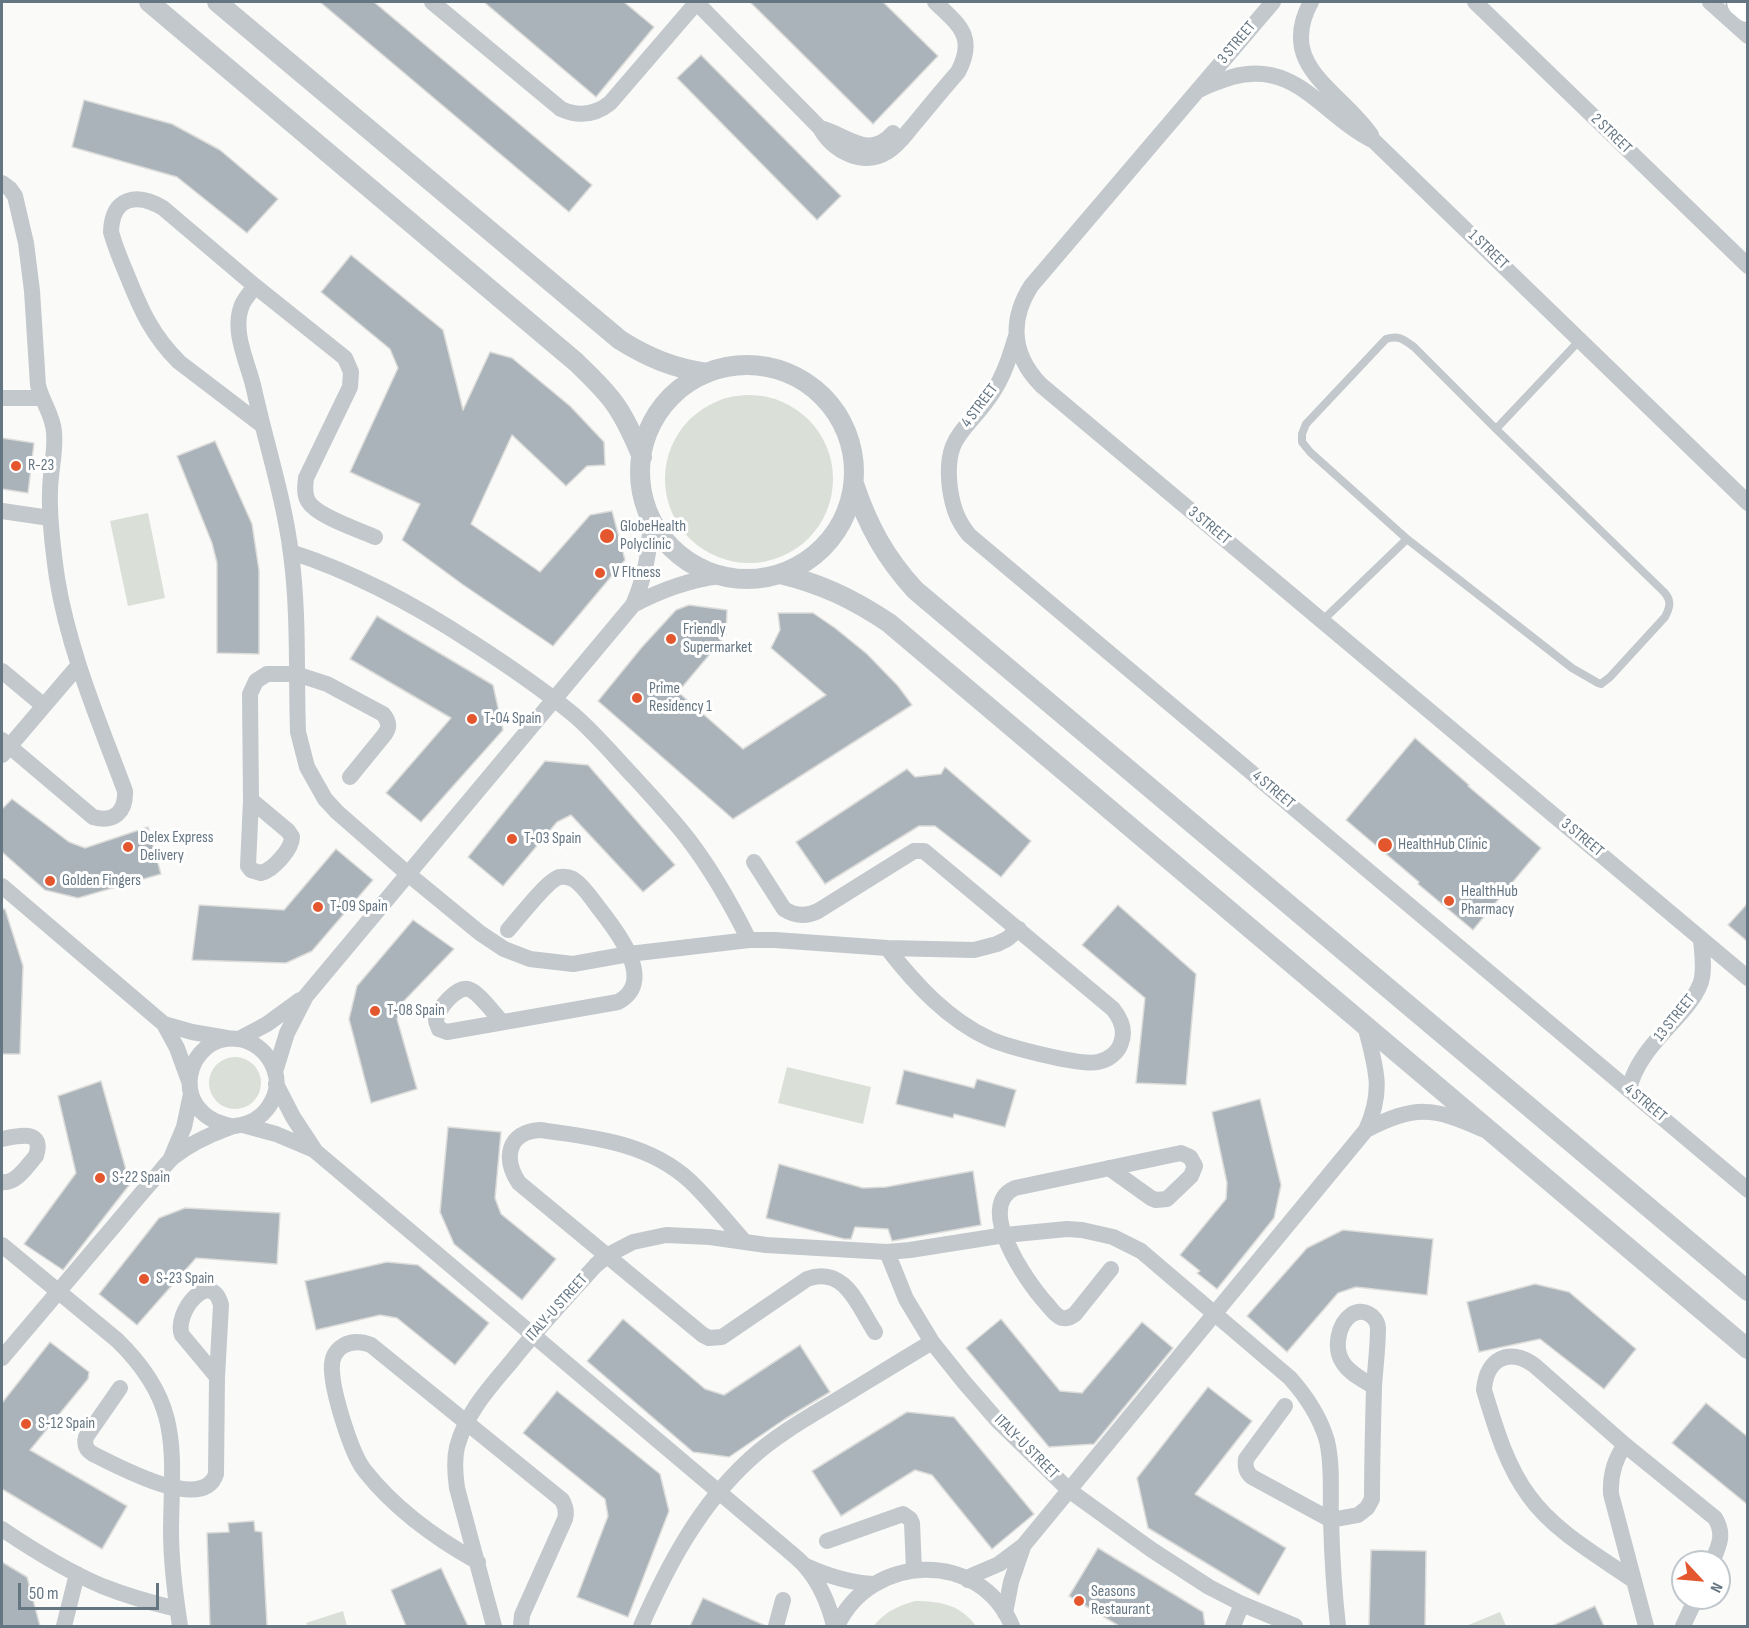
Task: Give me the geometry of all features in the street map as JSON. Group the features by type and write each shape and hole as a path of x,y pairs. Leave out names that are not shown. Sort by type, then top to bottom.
{"highway":[{"path":"1741,2 1748,8"}],"street":[{"path":"149,2 576,362 617,406 642,457"},
{"path":"217,2 620,340 662,362 684,369 707,372"},
{"path":"432,2 561,109 578,114 595,112 610,102 696,2 820,129 835,133 854,144 869,146 888,139 923,106 948,67 952,59 955,40 950,20 940,6"},
{"name":"3 STREET","path":"1273,2 1031,286 1020,308 1016,336 1023,362 1041,385 1748,978"},
{"path":"1311,2 1299,31 1306,59 1319,81 1356,116 1374,141"},
{"name":"2 STREET","path":"1475,2 1748,266"},
{"path":"1710,2 1748,36"},
{"name":"1 STREET","path":"1195,93 1222,80 1239,75 1250,73 1272,75 1294,83 1344,123 1374,141 1748,503"},
{"path":"2,183 15,196 26,243 32,291 37,379 54,432 50,518 63,607 78,666 125,791 126,800 123,808 117,815 110,818 93,817 4,747 44,706 78,666"},
{"path":"262,426 179,362 158,339 142,312 111,232 111,222 115,212 130,200 140,198 150,200 163,208 345,358 351,372 350,387 306,478 306,495 309,502 322,513 375,537"},
{"path":"255,286 243,302 238,324 239,335 278,486 291,552 297,615 298,732 307,767 315,784 337,812 408,874 491,942 516,954 544,961 573,964 629,954 749,940 784,940 888,948 974,950 997,944 1019,930"},
{"name":"4 STREET","path":"1016,336 1004,372 994,390 984,406 957,437 952,447 948,470 953,507 962,526 978,543 1748,1190"},
{"path":"736,365 765,366 794,375 819,391 838,414 850,441 854,462 854,484 849,508 838,530 822,549 802,564 780,574 760,579 740,579 720,576 698,568 679,555 663,538 650,518 640,478 642,457 649,430 663,406 683,386 707,372 736,365"},
{"path":"2,398 42,398"},
{"path":"854,484 871,530 898,572 915,590 1748,1291"},
{"path":"2,511 50,518"},
{"path":"2,1358 171,1159 200,1141 256,1119 266,1110 274,1098 276,1078 287,1033 306,996 633,605 647,563 650,518"},
{"path":"291,552 321,561 410,603 493,656 555,700 596,736 680,829 715,877 749,940"},
{"path":"780,574 809,581 837,592 864,606 889,623 1748,1349"},
{"path":"633,605 675,585 720,576"},
{"path":"2,671 44,706"},
{"path":"250,800 250,694 256,681 267,674 296,674 327,684 383,714 388,726 385,734 350,777"},
{"path":"754,862 784,909 790,913 804,915 818,911 914,851 924,851 1113,1009 1122,1024 1121,1046 1111,1056 1098,1062 1084,1062 1024,1050 990,1039 960,1021 929,996 901,966 888,948"},
{"path":"501,1022 618,1002 629,994 634,982 629,954 620,934 580,885 566,876 550,881 508,930"},
{"path":"2,886 164,1024 179,1053 196,1107 206,1117 219,1124 276,1134 314,1150"},
{"name":"13 STREET","path":"1629,1090 1631,1079 1641,1061 1689,1004 1700,985 1703,973 1701,939"},
{"path":"171,1159 184,1126 191,1069 197,1058 206,1048 218,1042 235,1039 274,1020 306,996"},
{"path":"164,1024 205,1035 252,1043 262,1050 270,1060 293,1117 314,1150 806,1566 841,1579 874,1584"},
{"name":"ITALY-U STREET","path":"968,1580 971,1576 999,1564 1023,1546 1366,1130 1377,1102 1378,1086 1377,1071 1365,1025"},
{"name":"ITALY-U STREET","path":"1366,1130 1397,1116 1430,1111 1452,1116 1491,1133"},
{"path":"745,1242 689,1181 652,1155 623,1144 540,1130 521,1135 513,1143 510,1157 514,1175 519,1183 709,1338 722,1337 807,1279 824,1275 839,1280 846,1286 874,1332"},
{"path":"2,1139 25,1134 31,1136 38,1145 36,1156 12,1181 2,1182"},
{"path":"1109,1168 1010,1190 1000,1204 1005,1235 1017,1263 1055,1313 1071,1318 1111,1269"},
{"name":"ITALY-U STREET","path":"494,1626 457,1488 455,1475 457,1449 466,1424 479,1401 533,1335 596,1264 608,1255 633,1242 666,1234 789,1246 887,1252 1005,1235 1067,1229 1113,1237 1141,1251 1290,1378 1313,1407 1321,1424 1328,1451 1331,1479 1332,1563 1338,1626"},
{"path":"2,1245 117,1340 134,1357 148,1376 159,1397 168,1419 172,1443 172,1558 180,1626"},
{"name":"ITALY-U STREET","path":"887,1252 906,1299 932,1342 997,1420 1070,1491 1180,1569 1242,1604 1295,1626"},
{"path":"478,1562 415,1521 363,1469 347,1431 335,1393 332,1361 336,1352 344,1345 352,1342 371,1345 562,1500 566,1509 565,1519 522,1615 520,1626"},
{"path":"641,1626 675,1554 718,1492 750,1459 783,1433 932,1342"},
{"path":"1633,1580 1555,1524 1541,1511 1524,1489 1510,1465 1484,1390 1489,1369 1497,1361 1518,1356 1527,1360 1625,1445 1715,1518 1721,1537 1717,1550"},
{"path":"120,1388 86,1437 87,1449 147,1480 173,1487 200,1489 207,1487 215,1479 217,1377"},
{"path":"1285,1406 1248,1454 1246,1469 1252,1477 1331,1520 1358,1515 1367,1509 1372,1499 1374,1387"},
{"path":"1625,1445 1615,1462 1611,1494 1646,1626"},
{"path":"827,1541 903,1514 912,1523 914,1570"},
{"path":"2,1529 77,1574 125,1595 177,1609"},
{"name":"ITALY-U STREET","path":"1009,1620 1011,1582 1023,1546"},
{"path":"806,1566 824,1597 835,1626"},
{"path":"835,1626 861,1593 886,1577 914,1570 939,1570 980,1586 994,1599 1009,1620"},
{"path":"64,1626 77,1574"},
{"path":"776,1626 783,1600"},
{"path":"1233,1626 1242,1604"},
{"path":"1683,1626 1690,1610"}],"lane":[{"path":"1394,337 1403,339 1414,346 1668,597 1670,609 1610,677 1601,684 1572,669 1407,539 1310,452 1302,442 1306,424 1386,339 1394,337"},
{"path":"1496,429 1580,340"},
{"path":"1322,621 1407,539"}],"shaded area":[{"path":"749,395 781,401 796,409 808,420 819,432 827,447 833,479 827,511 819,526 808,538 796,549 781,557 749,563 717,557 702,549 690,538 679,526 671,511 665,479 671,447 679,432 690,420 702,409 717,401"},
{"path":"148,513 165,598 128,606 110,521"},
{"path":"230,1057 240,1057 254,1064 261,1083 254,1102 240,1109 230,1109 220,1105 213,1098 209,1088 209,1078 213,1068 220,1061"},
{"path":"787,1067 871,1087 863,1124 778,1103"},
{"path":"915,1601 941,1603 957,1609 976,1626 874,1626 892,1610"},
{"path":"343,1611 347,1626 308,1626 306,1623"},
{"path":"1500,1612 1506,1626 1466,1626"}],"building":[{"path":"320,2 374,2 592,185 569,212"},
{"path":"484,2 624,2 654,27 596,97"},
{"path":"750,2 883,2 938,56 873,124"},
{"path":"701,55 841,196 817,220 677,78"},
{"path":"84,100 172,124 220,150 278,199 247,233 177,177 72,147"},
{"path":"351,255 443,330 463,410 490,352 512,358 570,406 604,442 605,465 587,466 566,486 512,435 471,524 540,572 590,515 612,511 625,560 553,646 402,540 420,504 350,472 398,368 390,349 321,292"},
{"name":"R-23","path":"2,438 34,443 28,493 2,489"},
{"path":"215,441 252,524 259,570 259,654 217,653 217,563 212,543 177,456"},
{"path":"689,605 727,610 726,635 678,692 743,749 826,695 771,648 780,630 778,613 813,613 835,628 867,654 898,686 912,705 733,819 598,701 676,610"},
{"name":"T-04 Spain","path":"377,616 493,685 503,730 421,822 386,793 451,718 350,659"},
{"path":"1415,738 1541,848 1473,930 1346,820"},
{"name":"T-03 Spain","path":"545,761 588,765 675,865 643,892 571,815 557,822 503,886 468,857"},
{"path":"945,767 1031,841 1001,877 935,826 919,826 825,884 796,842 907,769 915,777 941,774"},
{"path":"12,799 69,842 85,848 148,827 161,874 78,898 45,890 2,852 2,809"},
{"name":"T-09 Spain","path":"336,849 373,880 312,951 286,963 192,960 199,905 284,910"},
{"path":"1748,903 1748,942 1728,925"},
{"path":"1118,905 1196,974 1186,1085 1136,1083 1145,998 1082,945"},
{"path":"2,909 5,909 23,966 20,1054 2,1054"},
{"name":"T-08 Spain","path":"413,920 454,949 402,1003 397,1019 417,1089 371,1103 349,1019 357,986"},
{"path":"904,1070 974,1088 977,1079 1016,1090 1005,1127 954,1114 953,1118 896,1104"},
{"name":"S-22 Spain","path":"101,1081 130,1184 63,1270 24,1244 76,1173 58,1096"},
{"path":"1260,1099 1281,1185 1274,1218 1217,1289 1180,1255 1226,1199 1227,1183 1212,1112"},
{"path":"448,1127 501,1132 495,1198 501,1214 556,1259 522,1300 454,1244 440,1212"},
{"path":"779,1164 863,1188 886,1187 973,1171 981,1225 892,1241 888,1229 855,1227 851,1239 844,1239 766,1218"},
{"name":"S-23 Spain","path":"185,1208 280,1213 277,1264 196,1258 137,1325 99,1294 159,1218"},
{"path":"1343,1230 1433,1239 1427,1295 1356,1287 1338,1293 1287,1352 1247,1316 1307,1248"},
{"path":"387,1262 418,1265 489,1323 455,1365 397,1318 380,1315 316,1330 305,1281"},
{"path":"1535,1284 1569,1292 1636,1349 1604,1389 1540,1339 1479,1352 1467,1302"},
{"path":"623,1319 705,1389 724,1395 800,1345 830,1392 729,1457 693,1452 587,1361"},
{"path":"1001,1319 1060,1391 1082,1393 1142,1322 1173,1348 1094,1444 1049,1447 966,1348"},
{"name":"S-12 Spain","path":"50,1342 89,1372 88,1379 30,1450 127,1506 102,1549 2,1489 2,1403"},
{"path":"1208,1387 1252,1421 1195,1494 1286,1548 1259,1595 1148,1528 1137,1478"},
{"path":"557,1391 660,1474 669,1511 628,1617 577,1597 608,1516 605,1499 523,1433"},
{"path":"1706,1403 1748,1437 1748,1505 1672,1443"},
{"path":"907,1412 954,1417 1034,1514 992,1549 932,1475 915,1470 841,1516 812,1471"},
{"path":"254,1521 255,1531 262,1532 267,1626 210,1626 207,1533 229,1532 228,1523"},
{"path":"1098,1548 1203,1612 1205,1626 1119,1626 1069,1596"},
{"path":"1371,1550 1426,1551 1425,1626 1369,1626"},
{"path":"2,1562 27,1577 40,1626 2,1626"},
{"path":"441,1568 468,1626 406,1626 391,1590"},
{"path":"703,1598 766,1626 690,1626"},
{"path":"1595,1606 1604,1626 1552,1626"}],"place":[{"name":"R-23","path":"16,466"},
{"name":"GlobeHealth Polyclinic","path":"607,536"},
{"name":"V FItness","path":"600,573"},
{"name":"Friendly Supermarket","path":"671,639"},
{"name":"Prime Residency 1","path":"637,698"},
{"name":"T-04 Spain","path":"472,719"},
{"name":"T-03 Spain","path":"512,839"},
{"name":"HealthHub Clinic","path":"1385,845"},
{"name":"Delex Express Delivery","path":"128,847"},
{"name":"Golden Fingers","path":"50,881"},
{"name":"HealthHub Pharmacy","path":"1449,901"},
{"name":"T-09 Spain","path":"318,907"},
{"name":"T-08 Spain","path":"375,1011"},
{"name":"S-22 Spain","path":"100,1178"},
{"name":"S-23 Spain","path":"144,1279"},
{"name":"S-12 Spain","path":"26,1424"},
{"name":"Seasons Restaurant","path":"1079,1601"}]}
